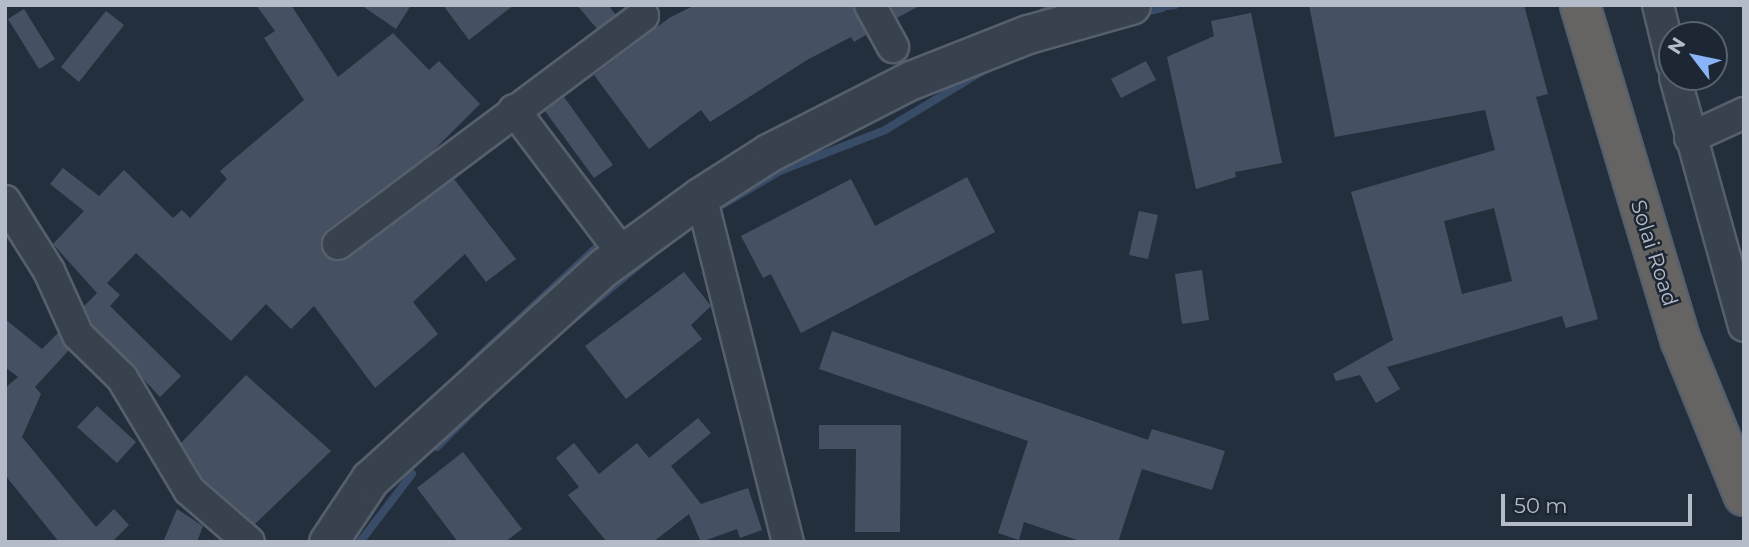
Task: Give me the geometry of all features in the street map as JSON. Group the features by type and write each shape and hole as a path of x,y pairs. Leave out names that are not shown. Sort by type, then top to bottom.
{"highway":[{"name":"Solai Road","path":"1586,7 1681,341 1744,496"}],"street":[{"path":"870,5 893,47"},
{"path":"328,542 370,479 622,253 701,196 771,152 911,80 1028,34 1131,5"},
{"path":"338,244 643,16"},
{"path":"1678,91 1744,326"},
{"path":"514,110 622,253"},
{"path":"1690,138 1744,113"},
{"path":"701,196 788,542"},
{"path":"5,201 49,271 78,335 122,378 189,490 249,542"}],"building":[{"path":"256,5 291,5 338,77 393,33 429,70 439,61 480,104 433,151 327,230 321,245 324,255 339,261 348,258 454,179 516,259 486,282 465,254 413,302 438,334 375,388 314,306 291,329 266,304 231,341 136,253 107,283 120,295 110,306 181,376 160,397 93,325 84,306 97,293 53,244 84,211 50,184 63,168 99,196 124,170 173,218 182,210 190,218 227,179 220,171 304,100 264,38 275,31"},
{"path":"361,5 411,5 396,29"},
{"path":"443,5 514,5 469,40"},
{"path":"577,5 608,5 616,15 597,29"},
{"path":"695,5 853,5 866,35 854,42 851,37 807,60 710,122 701,110 649,149 594,75 669,18"},
{"path":"890,5 921,5 897,18"},
{"path":"1309,5 1524,5 1548,94 1536,97 1598,319 1566,328 1562,316 1387,367 1400,389 1376,403 1360,375 1336,381 1333,374 1393,340 1351,192 1495,150 1485,110 1335,137","holes":["1494,208 1512,281 1462,294 1444,221"]},
{"path":"24,9 55,59 39,69 8,19"},
{"path":"106,11 124,25 79,82 61,67"},
{"path":"1251,13 1282,163 1235,172 1236,177 1196,189 1167,57 1214,36 1211,21"},
{"path":"1146,61 1156,80 1121,98 1111,79"},
{"path":"564,97 613,165 594,178 545,111"},
{"path":"967,177 995,232 801,333 771,274 763,278 741,236 851,179 875,226"},
{"path":"1139,211 1158,215 1148,259 1129,255"},
{"path":"1202,270 1209,320 1182,324 1175,274"},
{"path":"684,272 711,306 691,325 702,339 626,399 585,346"},
{"path":"5,319 42,349 58,333 69,350 35,387 41,394 22,437 96,527 114,509 129,525 112,542 59,542 5,475 5,388 18,377 5,367"},
{"path":"832,331 1148,440 1152,429 1225,451 1212,490 1142,469 1118,542 1083,542 1024,522 1019,540 998,533 1028,441 819,369"},
{"path":"246,375 331,451 255,524 202,478 181,443"},
{"path":"97,406 136,442 117,463 77,427"},
{"path":"698,418 711,433 671,466 701,504 748,488 762,530 740,538 737,529 701,542 689,514 653,542 607,542 568,495 579,487 556,458 574,443 599,474 637,443 649,458"},
{"path":"819,425 901,425 900,532 855,532 856,449 819,449"},
{"path":"463,452 522,529 505,542 458,542 417,488"},
{"path":"177,509 203,526 197,542 163,542"}],"waterway":[{"path":"1043,12 1059,5"},
{"path":"1167,6 1175,5"},
{"path":"1139,14 1162,8"},
{"path":"715,209 780,171 885,130 991,66"},
{"path":"470,365 596,248"},
{"path":"564,327 651,255"},
{"path":"437,447 481,403"},
{"path":"360,542 412,474"}]}
